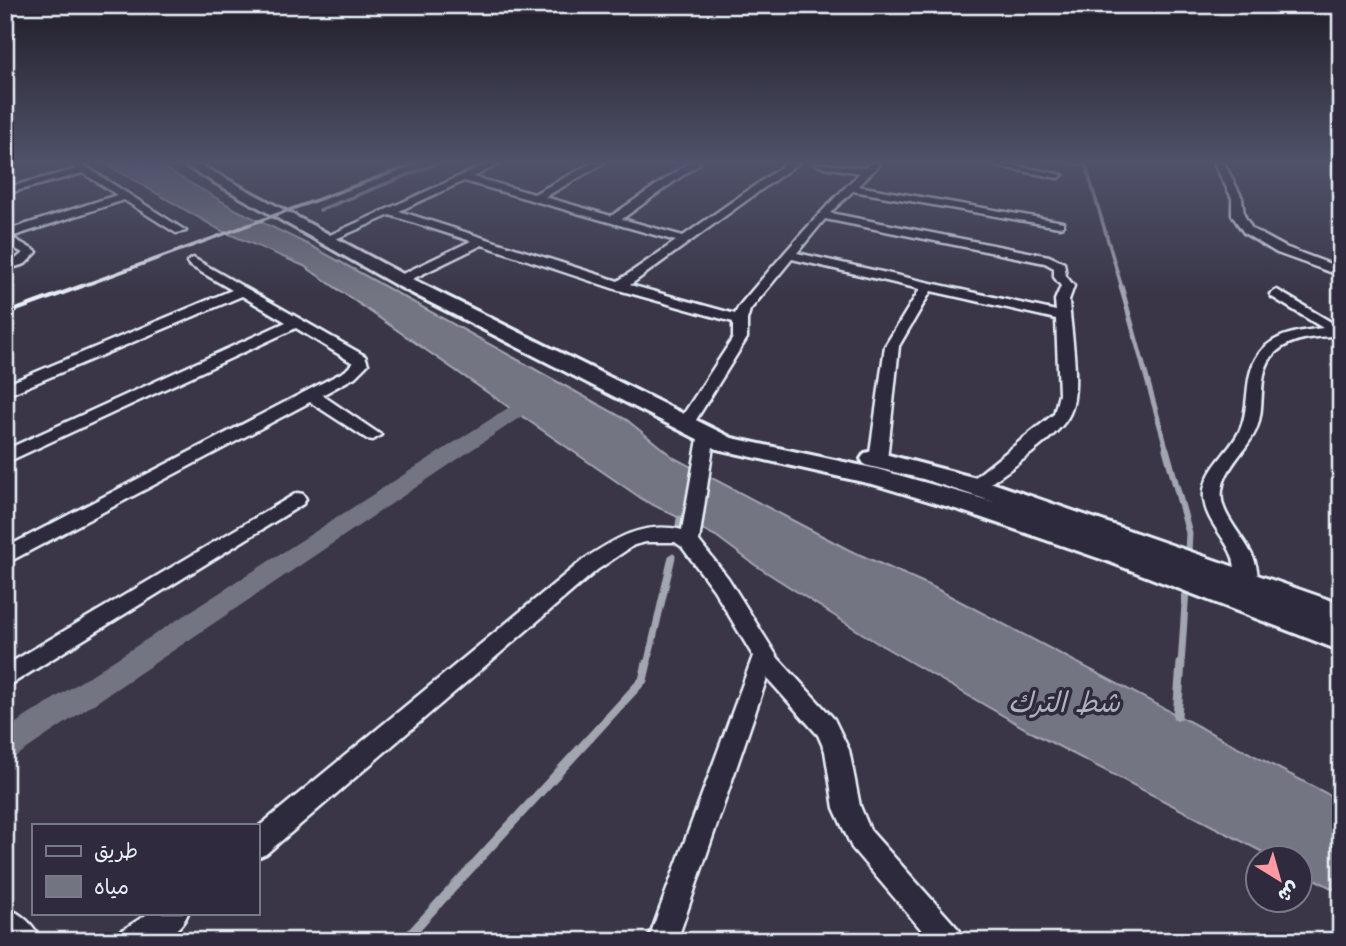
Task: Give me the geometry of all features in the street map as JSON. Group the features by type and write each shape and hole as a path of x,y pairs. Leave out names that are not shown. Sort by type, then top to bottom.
{"street":[{"path":"5,236 92,207"},
{"path":"143,207 180,231"},
{"path":"268,207 400,280 734,448 877,477 971,504 1117,554 1341,638"},
{"path":"327,239 402,207"},
{"path":"564,207 685,240"},
{"path":"611,220 630,207"},
{"path":"620,286 731,207"},
{"path":"689,542 703,464 696,428 738,343 744,309 829,207"},
{"path":"963,207 1059,224"},
{"path":"1239,207 1242,224 1248,231 1281,250 1341,272"},
{"path":"392,212 620,286 740,320"},
{"path":"822,215 1056,262 1060,266 1060,277 1068,286 1062,298 1067,394 1062,415 1054,425 975,486"},
{"path":"5,236 31,252 21,261 5,266"},
{"path":"400,280 479,242"},
{"path":"788,255 1064,317"},
{"path":"5,557 310,396 357,370 361,364 360,359 193,262"},
{"path":"878,460 892,346 928,286"},
{"path":"5,391 242,291"},
{"path":"1277,294 1338,333"},
{"path":"5,457 296,322"},
{"path":"1247,583 1247,565 1213,503 1212,486 1247,432 1253,417 1257,368 1269,350 1285,341 1338,333"},
{"path":"310,396 373,436"},
{"path":"696,428 878,460 975,486 1341,616"},
{"path":"5,678 297,499"},
{"path":"259,843 611,550 646,535 679,536 689,542 721,584 778,674 819,716 832,738 847,808 861,839 950,941"},
{"path":"662,941 764,655"},
{"path":"131,941 172,914"},
{"path":"5,921 27,941"}],"water":[{"name":"شط الترك","path":"181,207 232,207 315,248 627,420 674,458 849,550 929,585 1341,801 1341,893 1314,879 1314,844 1247,844 1033,733 874,641 755,565 716,536 645,501 304,266 222,231"}],"waterway":[{"path":"320,210 327,207"},
{"path":"1098,207 1122,288"},
{"path":"1121,286 1167,451"},
{"path":"5,747 515,412"},
{"path":"1166,449 1189,533 1188,553"},
{"path":"678,531 680,519"},
{"path":"647,665 672,557"},
{"path":"1181,665 1186,589"},
{"path":"404,941 643,680 647,663"},
{"path":"1177,716 1181,663"}],"railway":[{"path":"77,288 297,207"},
{"path":"5,314 82,286"}]}
